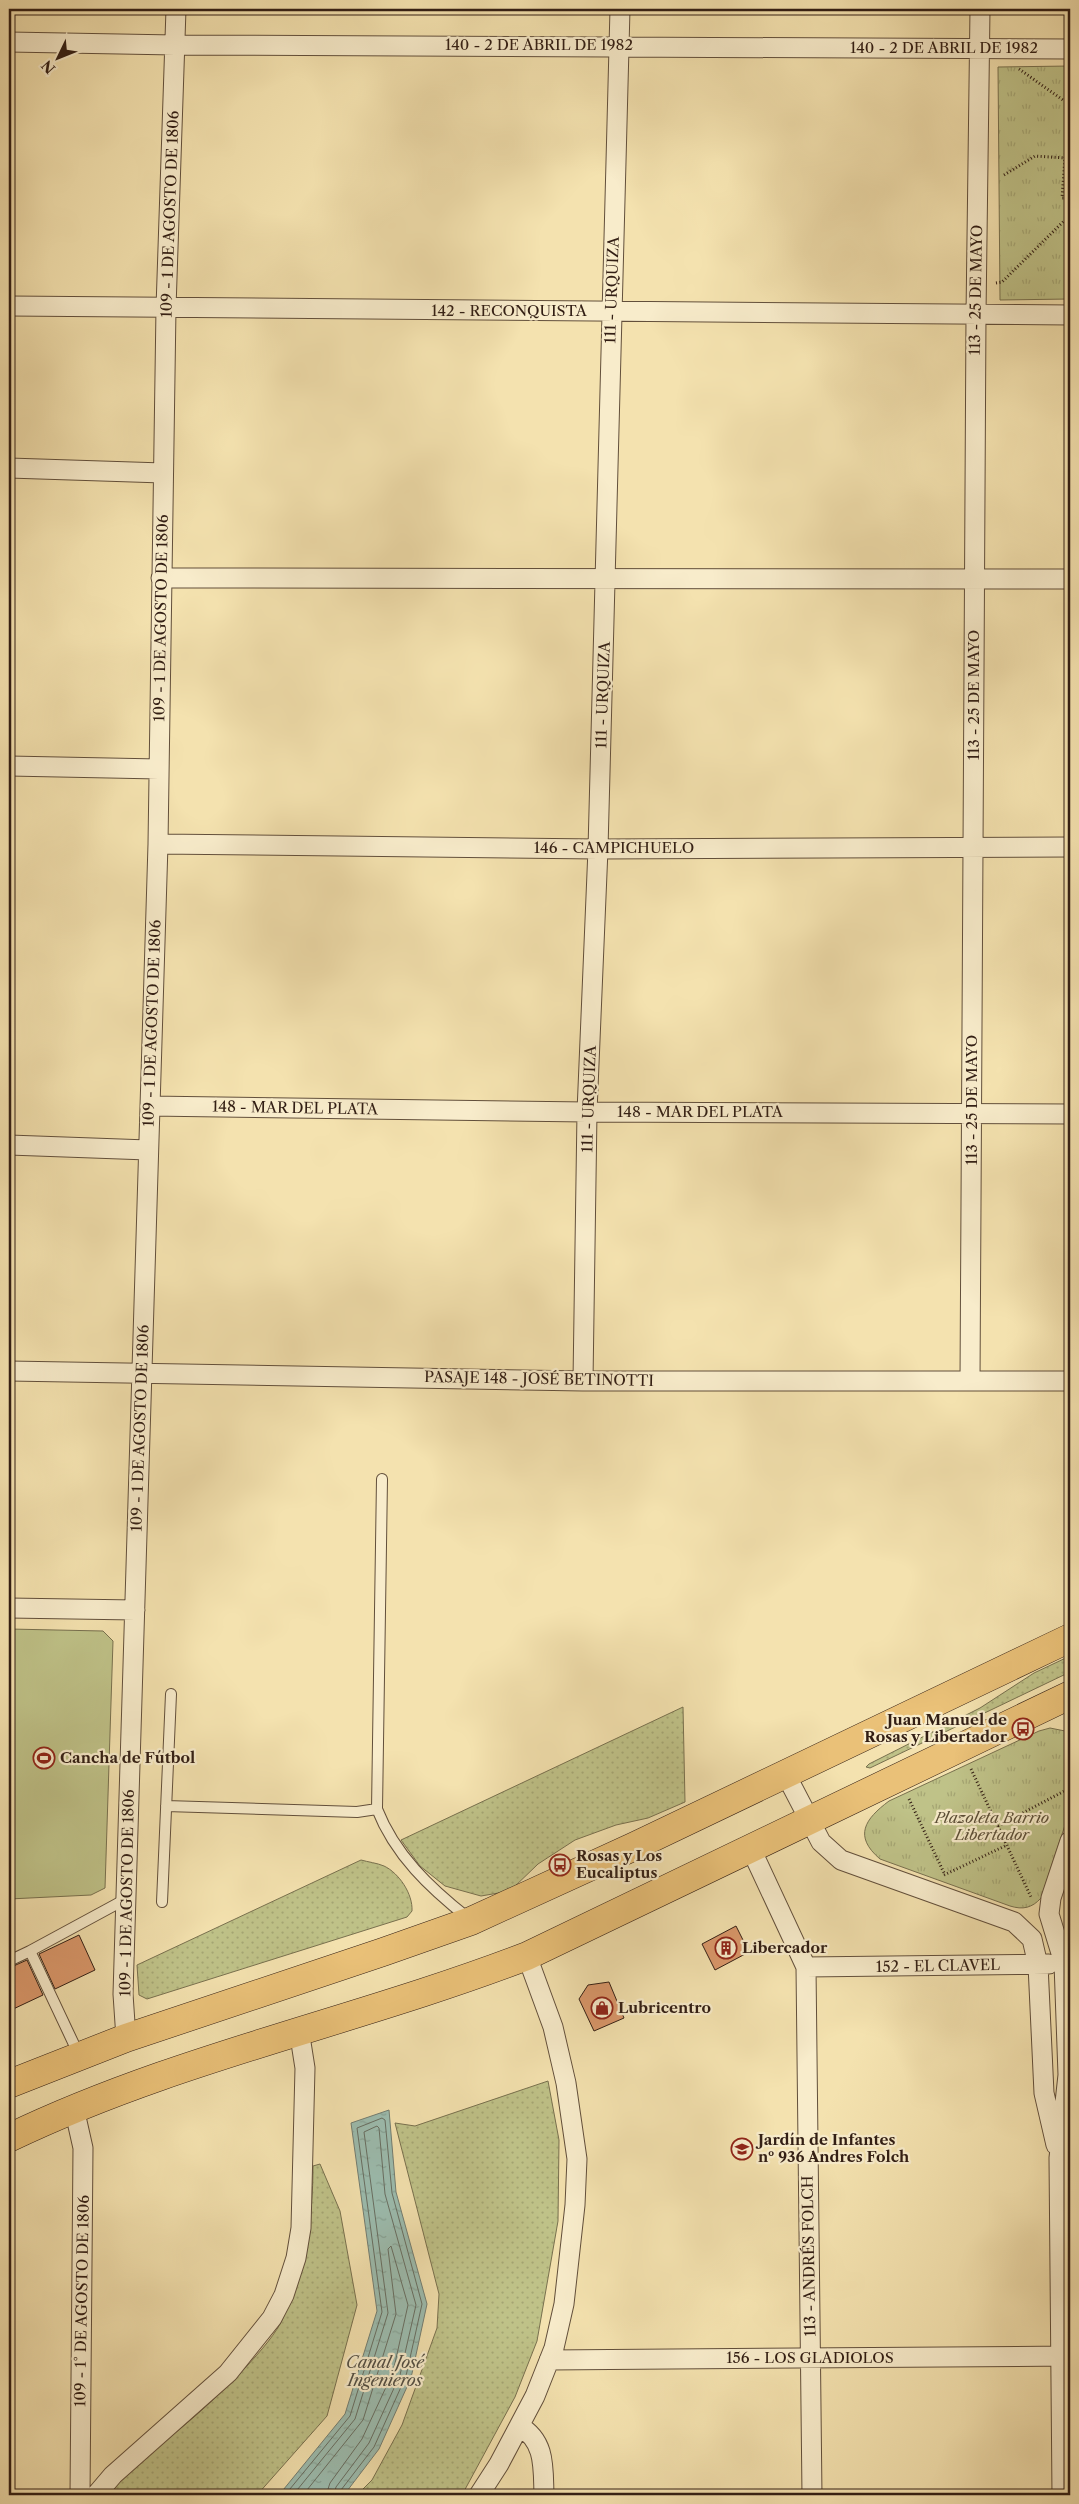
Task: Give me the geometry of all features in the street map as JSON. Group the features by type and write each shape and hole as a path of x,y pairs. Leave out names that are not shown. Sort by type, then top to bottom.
{"main road":[{"path":"9,2084 126,2038 471,1921 635,1846 1070,1638"},
{"path":"9,2138 74,2108 196,2062 461,1981 527,1956 1070,1695"}],"street":[{"name":"109 - 1 DE AGOSTO DE 1806","path":"126,2038 123,1994 158,844 166,308 176,9"},
{"name":"111 - URQUIZA","path":"583,1380 587,1112 598,849 620,9"},
{"name":"113 - 25 DE MAYO","path":"970,1381 975,847 976,285 981,48 980,9"},
{"name":"140 - 2 DE ABRIL DE 1982","path":"9,42 175,45 1070,49"},
{"name":"142 - RECONQUISTA","path":"9,306 1070,315"},
{"path":"9,468 163,473"},
{"path":"161,578 1070,579"},
{"path":"9,766 159,769"},
{"name":"146 - CAMPICHUELO","path":"158,844 598,849 1070,847"},
{"name":"148 - MAR DEL PLATA","path":"150,1106 587,1112 1070,1114"},
{"path":"9,1146 148,1150"},
{"name":"PASAJE 148 - JOSÉ BETINOTTI","path":"9,1370 583,1380 1070,1381"},
{"path":"9,1608 135,1610"},
{"path":"785,1773 808,1821 821,1842 841,1860 918,1886 1014,1922 1032,1939 1038,1965 1044,2093 1058,2158 1065,2356 1062,2495"},
{"path":"1058,2158 1068,2091 1067,1963 1049,1914 1051,1898 1070,1841"},
{"name":"113 - ANDRÉS FOLCH","path":"751,1849 806,1967 812,2495"},
{"path":"478,2495 535,2396 550,2360 564,2304 571,2253 577,2159 566,2083 553,2027 527,1956"},
{"name":"152 - EL CLAVEL","path":"806,1967 1038,1965 1067,1963"},
{"path":"96,2495 113,2475 228,2373 272,2318 284,2295 296,2258 301,2228 306,2068 299,2030"},
{"name":"109 - 1° DE AGOSTO DE 1806","path":"74,2108 83,2148 80,2495"},
{"name":"156 - LOS GLADIOLOS","path":"550,2360 1065,2356"},
{"path":"519,2426 528,2431 538,2442 543,2462 544,2495"}],"lane":[{"path":"382,1479 377,1809 394,1844 416,1872 442,1898 471,1921"},
{"path":"162,1902 171,1694"},
{"path":"166,1806 357,1812 377,1809"},
{"path":"9,1961 126,1899"},
{"path":"30,1951 80,2055"}],"path":[{"path":"1020,49 1018,69 1070,106 1062,198 1070,198"},
{"path":"1004,175 1035,156 1070,158"},
{"path":"976,285 1002,282 1070,215"},
{"path":"961,1748 1035,1904"},
{"path":"899,1777 945,1875"},
{"path":"998,1826 1070,1788"},
{"path":"918,1886 1007,1845"}],"green space":[{"path":"1070,66 1070,299 1000,300 998,67"},
{"path":"9,1629 103,1631 113,1641 105,1888 91,1895 9,1899"},
{"path":"1070,1656 1070,1672 870,1768 866,1767 980,1708 1034,1673"},
{"path":"683,1707 685,1802 648,1818 616,1825 575,1840 538,1864 510,1891 481,1896 445,1886 420,1866 401,1840"},
{"name":"Plazoleta Barrio Libertador","path":"1050,1728 1065,1731 1070,1735 1070,1810 1041,1898 1034,1904 1023,1908 1010,1906 880,1859 872,1851 867,1843 865,1828 874,1814 889,1801 1039,1731"},
{"path":"361,1860 384,1866 400,1879 408,1891 412,1904 412,1911 407,1917 147,1999 139,1995 137,1965"},
{"path":"548,2081 559,2140 558,2221 537,2341 515,2397 462,2495 357,2495 372,2480 402,2425 437,2328 439,2294 395,2123 415,2126"},
{"path":"320,2164 340,2211 357,2305 327,2416 257,2495 106,2495 136,2463 183,2427 229,2384 256,2356 277,2329 291,2300 302,2263 309,2225 313,2166"}],"water":[{"name":"Canal José Ingenieros","path":"389,2110 396,2192 427,2304 411,2378 379,2449 344,2495 279,2495 345,2414 377,2311 351,2123"}],"building":[{"name":"Libercador","path":"736,1926 749,1952 715,1970 702,1944"},
{"path":"79,1935 95,1970 55,1989 39,1954"},
{"path":"27,1960 43,1995 9,2011 9,1968"},
{"name":"Lubricentro","path":"609,1982 624,2018 594,2031 579,1999 588,1985"}],"place":[{"name":"Juan Manuel de Rosas y Libertador","path":"1023,1729"},
{"name":"Cancha de Fútbol","path":"44,1758"},
{"name":"Rosas y Los Eucaliptus","path":"560,1865"},
{"name":"Libercador","path":"726,1948"},
{"name":"Lubricentro","path":"602,2008"},
{"name":"Jardín de Infantes nº 936 Andres Folch","path":"742,2149"}]}
